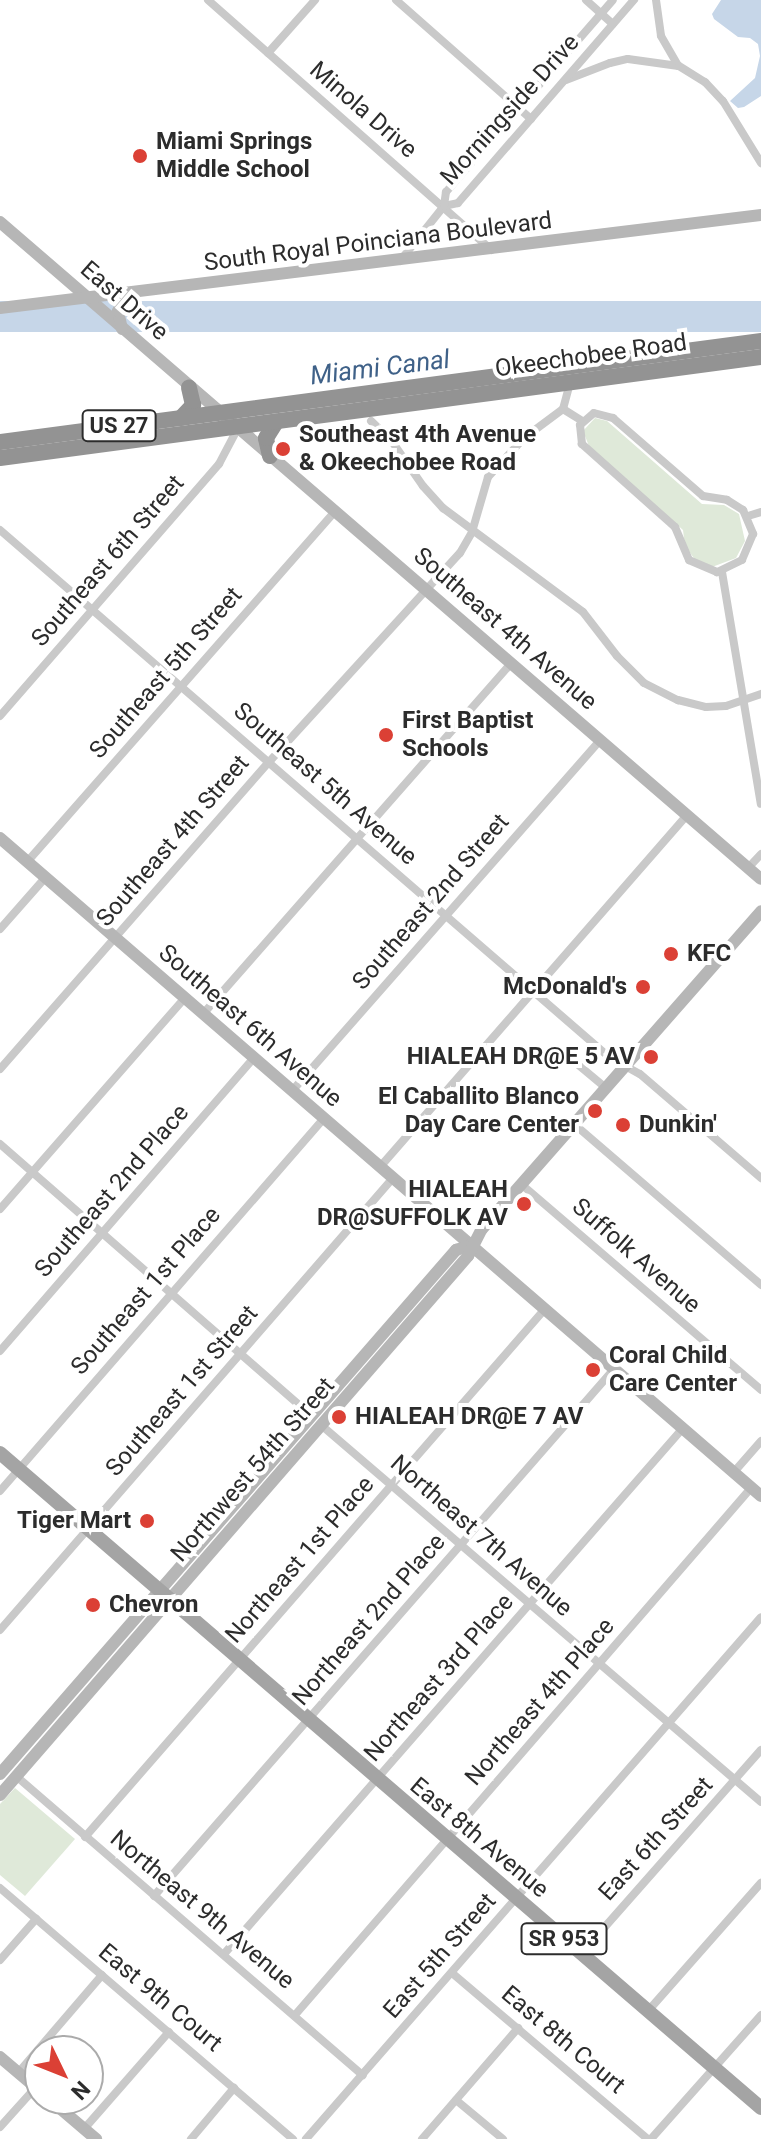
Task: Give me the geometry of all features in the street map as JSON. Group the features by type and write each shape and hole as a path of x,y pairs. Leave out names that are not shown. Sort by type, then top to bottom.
{"highway":[{"name":"Okeechobee Road","path":"0,442 216,409 761,341"},
{"name":"Okeechobee Road","path":"0,458 761,357"},
{"path":"570,382 597,363"},
{"path":"186,414 189,387"},
{"path":"270,456 266,438 276,422"}],"main road":[{"name":"South Royal Poinciana Boulevard","path":"0,308 492,251 761,215"},
{"name":"East Drive","path":"0,222 216,409"},
{"path":"123,331 118,317 119,306 135,293"},
{"path":"62,301 108,318"},
{"name":"Southeast 4th Avenue","path":"216,409 761,879"},
{"name":"Southeast 6th Avenue","path":"0,838 756,1492"},
{"name":"Northwest 54th Street","path":"5,1770 321,1425 468,1256 471,1245 521,1184 761,911"},
{"name":"Northwest 54th Street","path":"0,1795 5,1770 48,1718 164,1595 311,1415 456,1250 471,1245"},
{"path":"321,1425 330,1402 368,1358 373,1344"},
{"name":"SR 953","path":"0,1453 164,1595"},
{"name":"East 8th Avenue","path":"164,1595 761,2108"},
{"path":"0,1783 5,1770"},
{"path":"0,2057 24,2078"},
{"path":"68,2115 96,2139"}],"street":[{"name":"Minola Drive","path":"208,0 492,251"},
{"path":"268,53 315,0"},
{"path":"396,0 531,119"},
{"path":"586,0 613,24"},
{"name":"Morningside Drive","path":"400,261 444,206 446,192 613,0"},
{"name":"Morningside Drive","path":"444,206 458,203 634,0"},
{"path":"656,0 661,36 679,66"},
{"path":"563,82 628,59 679,66 705,82 723,101 761,163"},
{"path":"472,532 482,489 491,472 524,438 563,409 570,382"},
{"path":"563,409 582,421"},
{"path":"594,413 611,416 703,496 731,502 748,516 753,534 749,550 736,565 722,572 709,571 692,562 681,547 675,527 586,450 578,435 582,421 594,413"},
{"path":"371,421 391,440 432,497 472,532 583,612 622,662 649,686 699,706 726,706 761,694"},
{"name":"Southeast 6th Street","path":"0,716 219,464 238,428"},
{"name":"Southeast 5th Street","path":"27,862 335,511"},
{"path":"748,516 761,512"},
{"name":"Southeast 4th Street","path":"0,1069 269,762 460,553 472,532"},
{"name":"Southeast 5th Avenue","path":"1,533 609,1057 626,1065 761,1178"},
{"path":"722,572 761,804"},
{"path":"203,1014 511,663"},
{"name":"Southeast 2nd Street","path":"292,1091 600,740"},
{"path":"380,1167 687,815"},
{"path":"748,868 761,854"},
{"path":"0,929 45,878"},
{"path":"0,1209 185,998"},
{"path":"564,1053 606,1088"},
{"name":"Southeast 2nd Place","path":"0,1351 254,1058"},
{"name":"Southeast 1st Place","path":"0,1491 323,1119"},
{"path":"574,1124 761,1285"},
{"path":"0,1144 311,1415"},
{"name":"Southeast 1st Street","path":"0,1630 393,1178"},
{"name":"Suffolk Avenue","path":"521,1184 761,1390"},
{"name":"Northeast 1st Place","path":"85,1837 545,1309"},
{"name":"Northeast 2nd Place","path":"154,1896 614,1369"},
{"name":"Northeast 7th Avenue","path":"321,1425 761,1802"},
{"name":"Northeast 3rd Place","path":"224,1954 683,1428"},
{"path":"734,1472 761,1441"},
{"name":"Northeast 4th Place","path":"295,2015 600,1663 756,1492"},
{"name":"East 5th Street","path":"306,2139 761,1617"},
{"name":"East 6th Street","path":"581,1954 761,1750"},
{"name":"Northeast 9th Avenue","path":"5,1770 363,2075"},
{"path":"648,2011 761,1883"},
{"name":"East 9th Court","path":"0,1888 293,2139"},
{"path":"0,1960 36,1919"},
{"name":"East 8th Court","path":"452,1973 650,2139"},
{"path":"18,2073 102,1975"},
{"path":"650,2139 761,2015"},
{"path":"422,2139 518,2028"},
{"path":"84,2129 169,2032"},
{"path":"191,2139 234,2088"},
{"path":"456,2100 503,2139"},
{"path":"0,2127 24,2103"}],"green space":[{"path":"595,418 607,421 702,504 724,505 739,514 745,541 736,558 712,567 696,561 685,546 683,530 589,446 583,431"},
{"path":"15,1788 75,1839 25,1896 0,1875 0,1804"}],"water":[{"path":"721,0 761,0 761,96 744,107 738,108 730,101 755,78 760,56 758,44 750,38 738,37 714,19 712,14"},
{"path":"0,301 761,301 761,332 0,332"}],"place":[{"name":"Miami Springs Middle School","path":"140,156"},
{"name":"Southeast 4th Avenue & Okeechobee Road","path":"283,449"},
{"name":"First Baptist Schools","path":"386,735"},
{"name":"KFC","path":"671,954"},
{"name":"McDonald's","path":"643,987"},
{"name":"HIALEAH DR@E 5 AV","path":"651,1057"},
{"name":"El Caballito Blanco Day Care Center","path":"595,1111"},
{"name":"Dunkin'","path":"623,1125"},
{"name":"HIALEAH DR@SUFFOLK AV","path":"524,1204"},
{"name":"Coral Child Care Center","path":"593,1370"},
{"name":"HIALEAH DR@E 7 AV","path":"339,1417"},
{"name":"Tiger Mart","path":"147,1521"},
{"name":"Chevron","path":"93,1605"}],"water label":[{"name":"Miami Canal","path":"380,368"}]}
